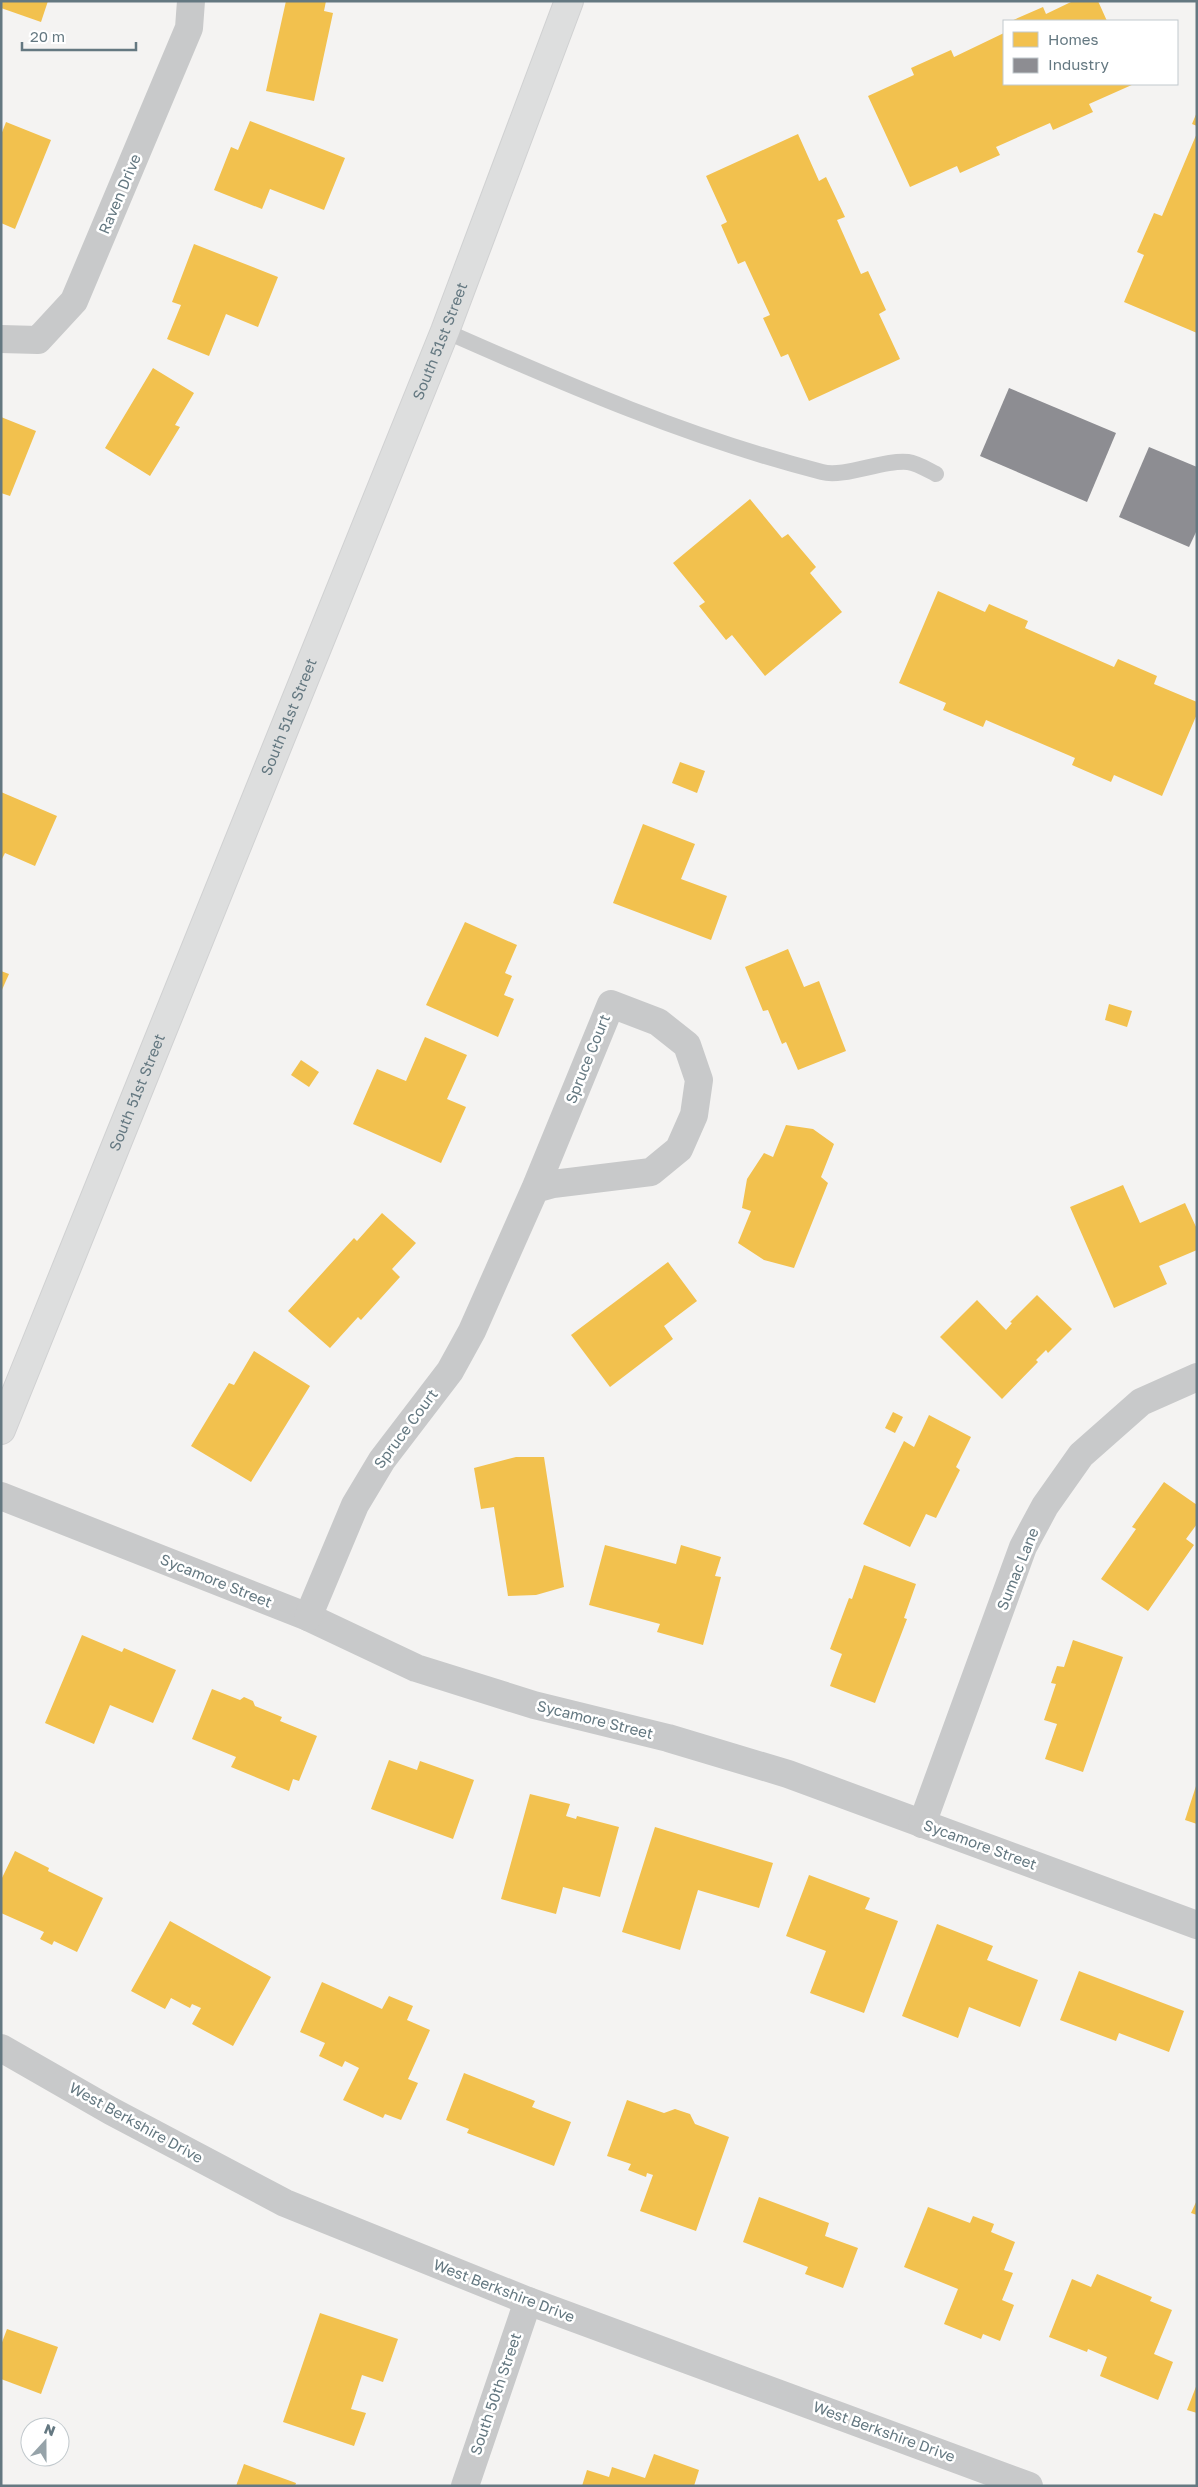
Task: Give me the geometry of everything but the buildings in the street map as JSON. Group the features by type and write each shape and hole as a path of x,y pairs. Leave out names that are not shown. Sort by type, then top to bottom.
{"street":[{"name":"Raven Drive","path":"1,340 38,340 74,301 189,28 191,1"},
{"name":"South 51st Street","path":"1,1430 444,331 569,1"},
{"name":"Spruce Court","path":"308,1617 355,1504 382,1460 454,1363 472,1331 535,1189 611,1004 658,1022 687,1045 699,1080 694,1115 679,1149 651,1172 553,1184 535,1189"},
{"name":"Sumac Lane","path":"922,1824 1024,1548 1045,1506 1081,1456 1141,1402 1197,1377"},
{"name":"Sycamore Street","path":"1,1496 308,1617 416,1668 534,1705 668,1738 788,1774 1197,1925"},
{"name":"West Berkshire Drive","path":"1,2048 112,2111 285,2203 528,2301 1029,2486"},
{"name":"South 50th Street","path":"465,2486 528,2301"}],"lane":[{"path":"444,331 527,367 652,417 795,465 827,474 908,462 936,474"}]}
